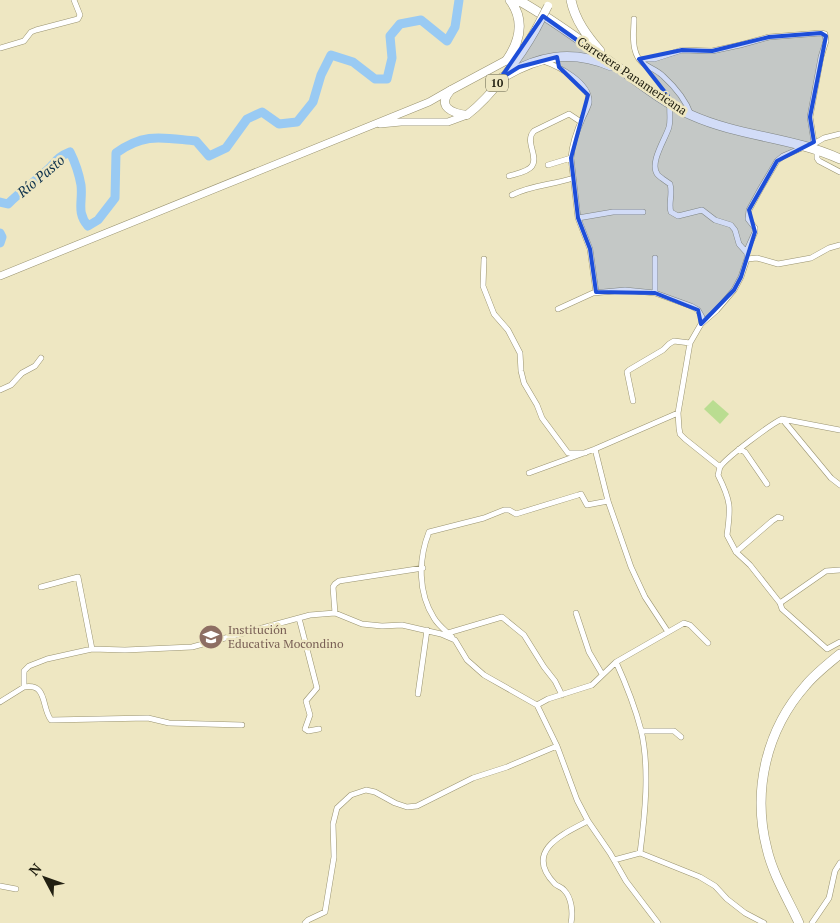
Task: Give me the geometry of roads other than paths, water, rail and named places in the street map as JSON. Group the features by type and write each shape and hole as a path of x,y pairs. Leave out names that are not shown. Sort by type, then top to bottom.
{"highway":[{"path":"506,60 518,40 520,28 518,16 510,0"},
{"name":"Carretera Panamericana","path":"518,0 609,60 670,104 691,115 726,129 812,146 840,159"},
{"path":"570,0 583,29 609,60"},
{"path":"500,79 519,67 540,59 561,56 592,60 625,72"},
{"path":"559,67 561,56"},
{"path":"799,923 776,877 767,851 762,827 762,780 767,754 776,729 785,713 806,684 840,654"}],"main road":[{"name":"10","path":"370,126 401,122 448,122 467,115 477,107 524,48 548,3"},
{"name":"10","path":"0,276 429,102 506,60 524,48"},
{"path":"451,90 446,96 447,108 452,112 467,115"}],"street":[{"path":"0,48 24,41 31,32 36,30 78,19 80,15 74,0"},
{"path":"634,18 635,51 639,59 644,66 662,75 687,103 691,115"},
{"path":"639,59 654,59 682,50 712,51 770,37 821,32 825,34 826,41 821,57 810,117 812,146 819,161 840,172"},
{"path":"540,59 559,67 579,83 588,95 589,103 572,148 571,158 578,218 590,249 596,292"},
{"path":"670,104 670,124 659,148 655,168 658,175 670,184 672,198 670,207 672,212 678,216 702,210 715,220 731,225 735,230 738,244 747,256 778,264 810,258 829,248 840,245"},
{"path":"509,176 532,167 530,138 534,131 569,114 581,122"},
{"path":"720,467 680,434 678,413 690,343 701,324 717,310 734,290 741,276 755,232 755,228 748,219 749,210 777,161 783,156 812,146 824,138 840,134"},
{"path":"548,165 571,158"},
{"path":"512,195 527,189 573,178"},
{"path":"578,218 613,212 643,212"},
{"path":"654,258 655,293"},
{"path":"484,259 484,286 494,314 508,330 520,353 524,383 537,404 542,418 568,452 585,453"},
{"path":"558,309 596,292 625,290 655,293 698,310 702,317 701,324"},
{"path":"633,401 627,372 674,341 690,343"},
{"path":"0,390 11,385 22,373 35,366 41,358"},
{"path":"529,473 595,450 678,413"},
{"path":"782,419 831,478 840,485"},
{"path":"840,430 782,419 775,422 739,449 720,467 718,475 728,496 730,520 727,535 736,552 750,565 780,603 786,614 812,634 827,649 840,642"},
{"path":"739,449 745,452 767,484"},
{"path":"595,450 608,501 638,584 668,632"},
{"path":"608,501 587,505 581,494 578,494 516,514 509,510 504,510 484,518 429,532 421,584 424,598 434,620 455,640 467,660 484,675 537,705 557,746 577,800 588,821 626,881 658,923"},
{"path":"736,552 772,521 778,517 782,518"},
{"path":"335,613 333,587 339,581 423,568"},
{"path":"780,603 826,571 832,569 840,570"},
{"path":"41,586 78,577 92,649"},
{"path":"24,687 24,671 29,666 47,659 92,649 125,650 192,647 310,615 335,613 362,624 402,626 427,630 455,640"},
{"path":"576,613 589,652 602,674"},
{"path":"448,633 502,617 524,635 555,681 562,695"},
{"path":"299,618 317,688 306,701 310,715 305,729 308,731 319,729"},
{"path":"537,705 592,684 616,662 684,623 690,625 708,643"},
{"path":"418,694 427,630"},
{"path":"616,662 626,683 641,732 645,778 645,815 640,852"},
{"path":"0,702 24,687 32,686 38,689 50,720 148,718 169,723 242,725"},
{"path":"641,732 674,731 681,737"},
{"path":"305,923 325,912 334,857 333,824 336,808 351,796 366,790 375,792 407,807 418,806 473,778 507,767 557,746"},
{"path":"572,923 570,899 565,890 555,884 548,874 544,865 544,853 550,844 588,821"},
{"path":"614,860 640,852 700,877 715,886 727,899 745,913 764,923"},
{"path":"812,923 829,898 835,870 840,863"},
{"path":"0,886 16,889"}],"waterway":[{"name":"Río Pasto","path":"0,202 8,204 58,159 70,152 77,168 81,185 82,216 88,226 98,220 115,198 116,153 126,146 145,139 154,138 196,141 209,156 226,148 247,119 262,112 279,124 297,122 313,102 321,75 331,55 353,62 375,79 387,79 392,58 390,36 400,24 421,20 447,41 455,27 459,0"},
{"name":"Río Pasto","path":"0,233 2,237 0,243"}],"place":[{"name":"Institución Educativa Mocondino","path":"211,637"}]}
